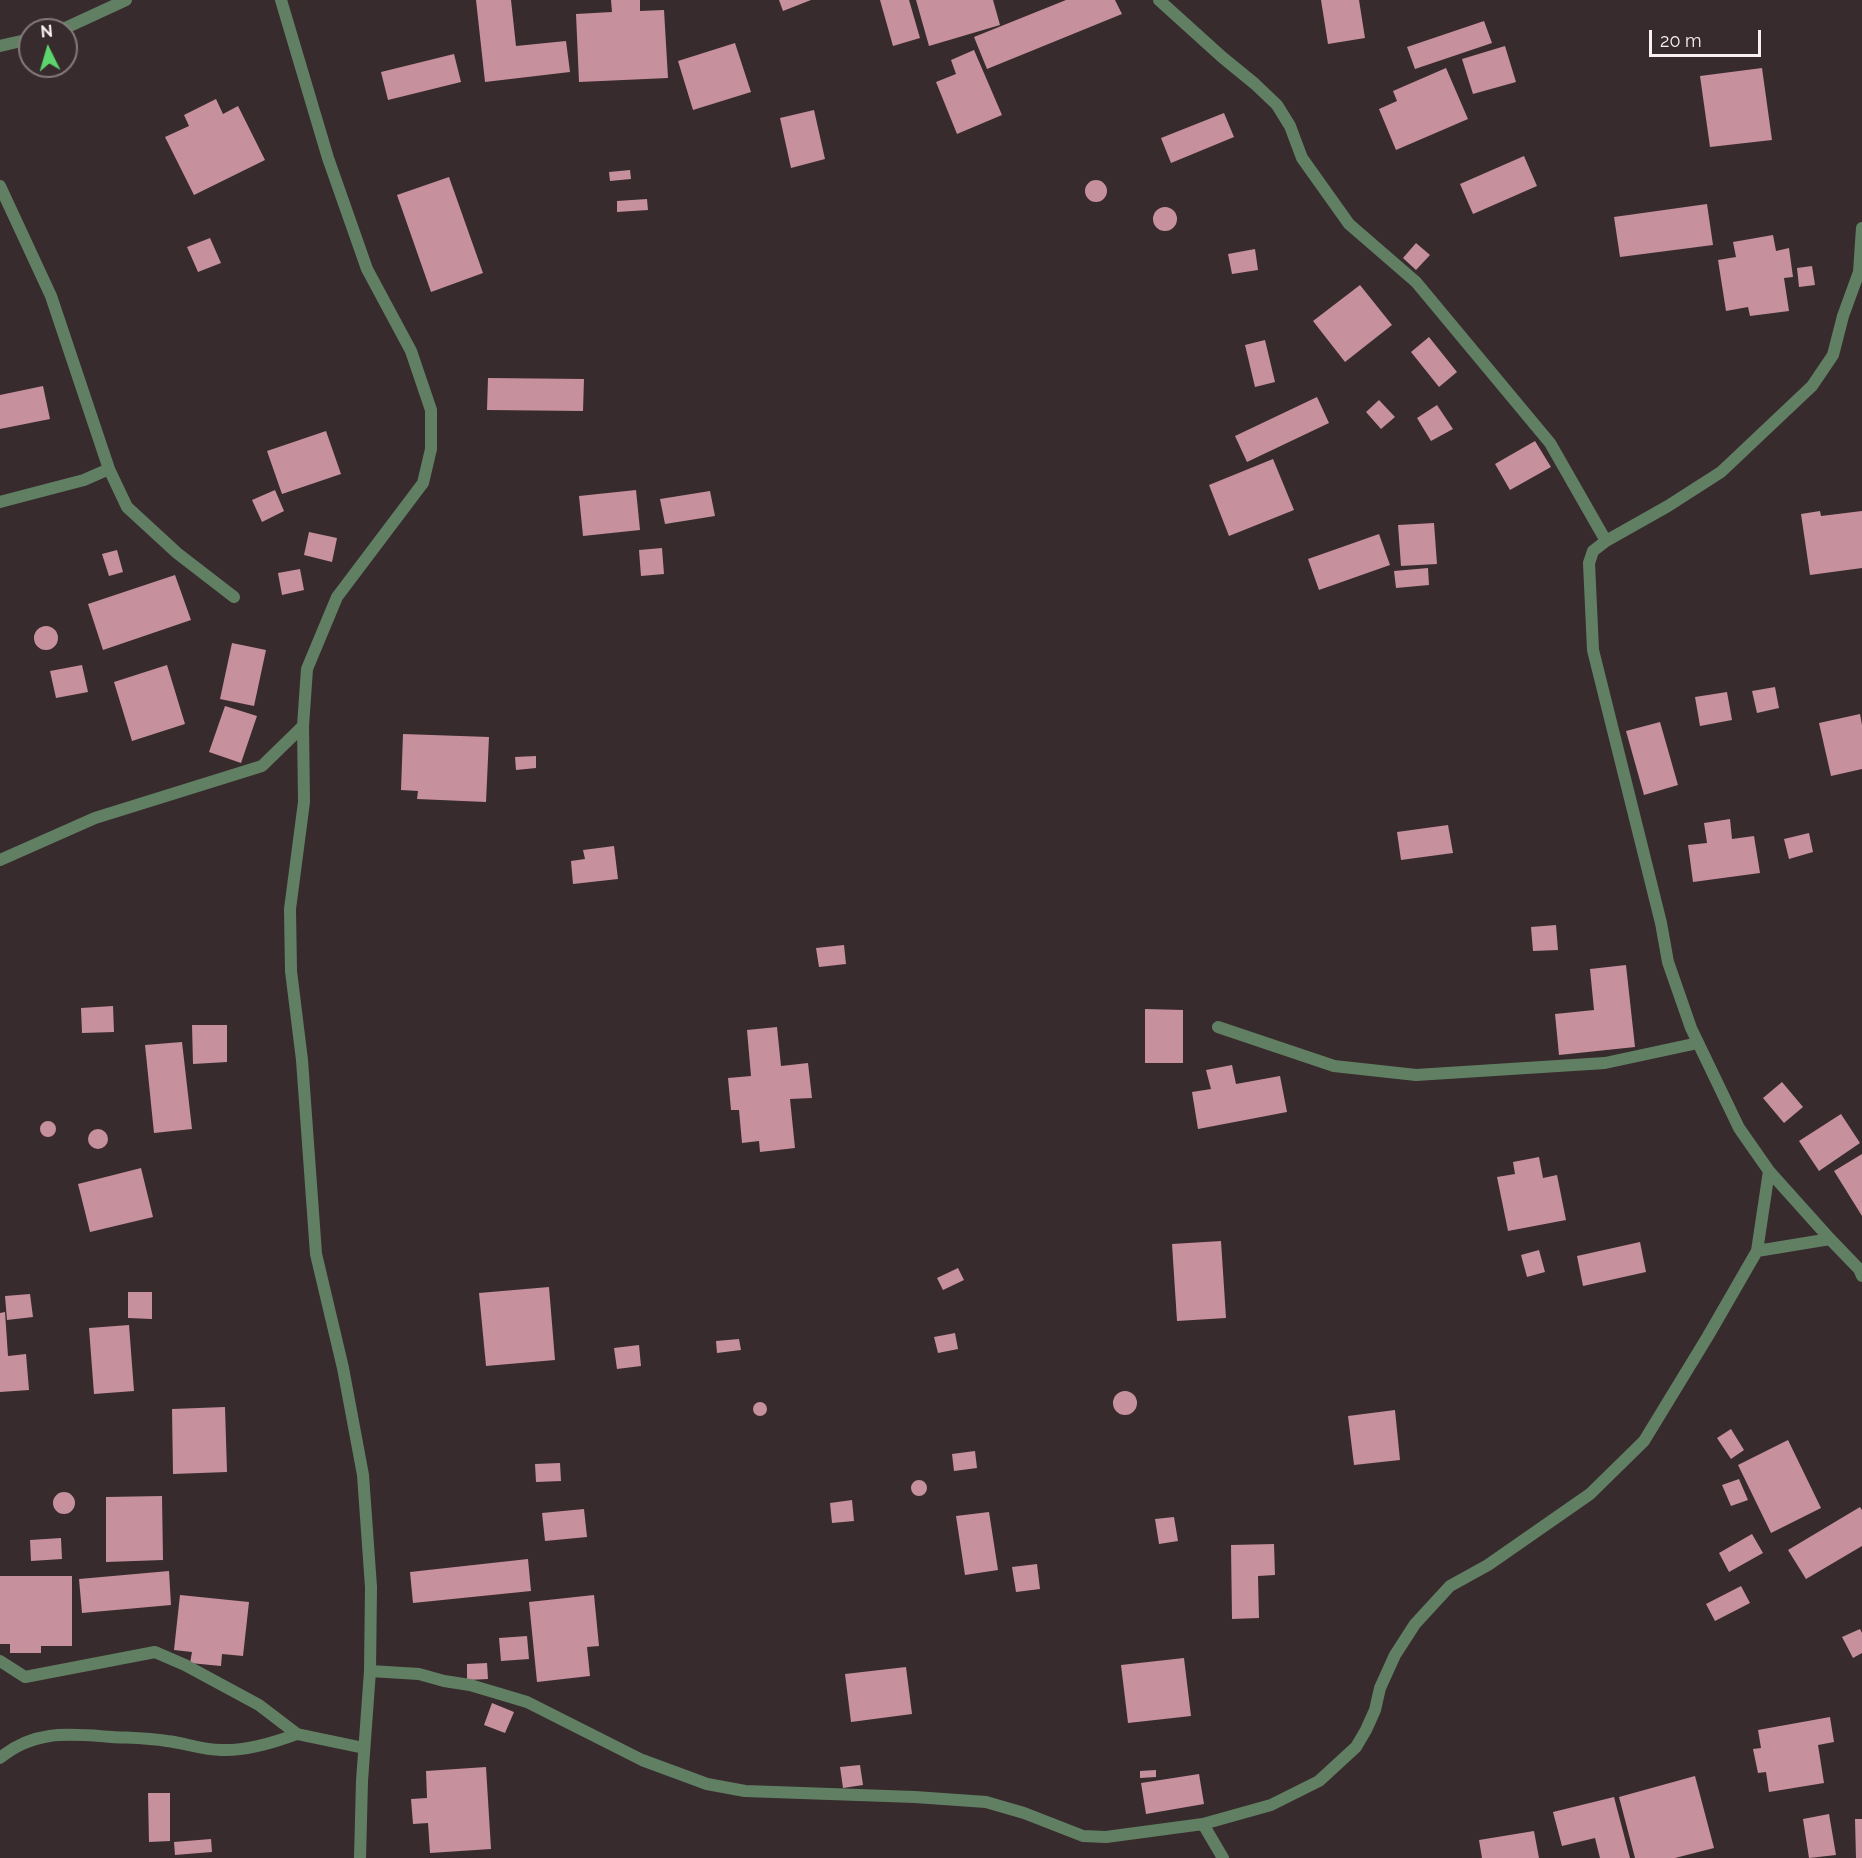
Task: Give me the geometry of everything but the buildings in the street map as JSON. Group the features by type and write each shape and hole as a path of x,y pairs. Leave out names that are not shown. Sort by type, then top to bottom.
{"street":[{"path":"78,22 126,0"},
{"path":"281,0 328,158 367,269 411,351 431,410 431,449 423,483 337,597 307,669 303,726 304,802 290,909 291,971 302,1060 316,1254 343,1368 363,1475 371,1587 370,1671 364,1748 360,1858"},
{"path":"1159,0 1277,105 1290,126 1302,158 1348,224 1416,282 1550,443 1606,541"},
{"path":"0,46 18,42"},
{"path":"0,186 51,296 109,469 128,507 177,553 234,597"},
{"path":"1861,1270 1769,1171 1739,1128 1691,1028 1668,962 1661,923 1593,650 1589,563 1593,550 1606,541 1668,506 1721,472 1812,386 1833,355 1843,316 1860,274 1862,228"},
{"path":"0,502 84,480 109,469"},
{"path":"0,860 95,818 262,766 303,726"},
{"path":"1218,1027 1334,1065 1416,1075 1605,1063 1698,1043"},
{"path":"370,1671 419,1674 470,1685 527,1702 642,1760 707,1784 745,1791 915,1797 986,1803 1024,1813 1083,1836 1106,1837 1203,1824 1271,1805 1319,1781 1356,1747 1375,1710 1380,1688 1395,1655 1415,1624 1450,1586 1488,1566 1590,1494 1644,1441 1757,1251 1769,1171"},
{"path":"1757,1251 1830,1239"},
{"path":"0,1661 25,1677 155,1652 185,1665 259,1705 297,1734 364,1748"},
{"path":"0,1758 6,1748 36,1738 66,1733 166,1741 221,1750 267,1744 297,1734"},
{"path":"1203,1824 1223,1858"}]}
